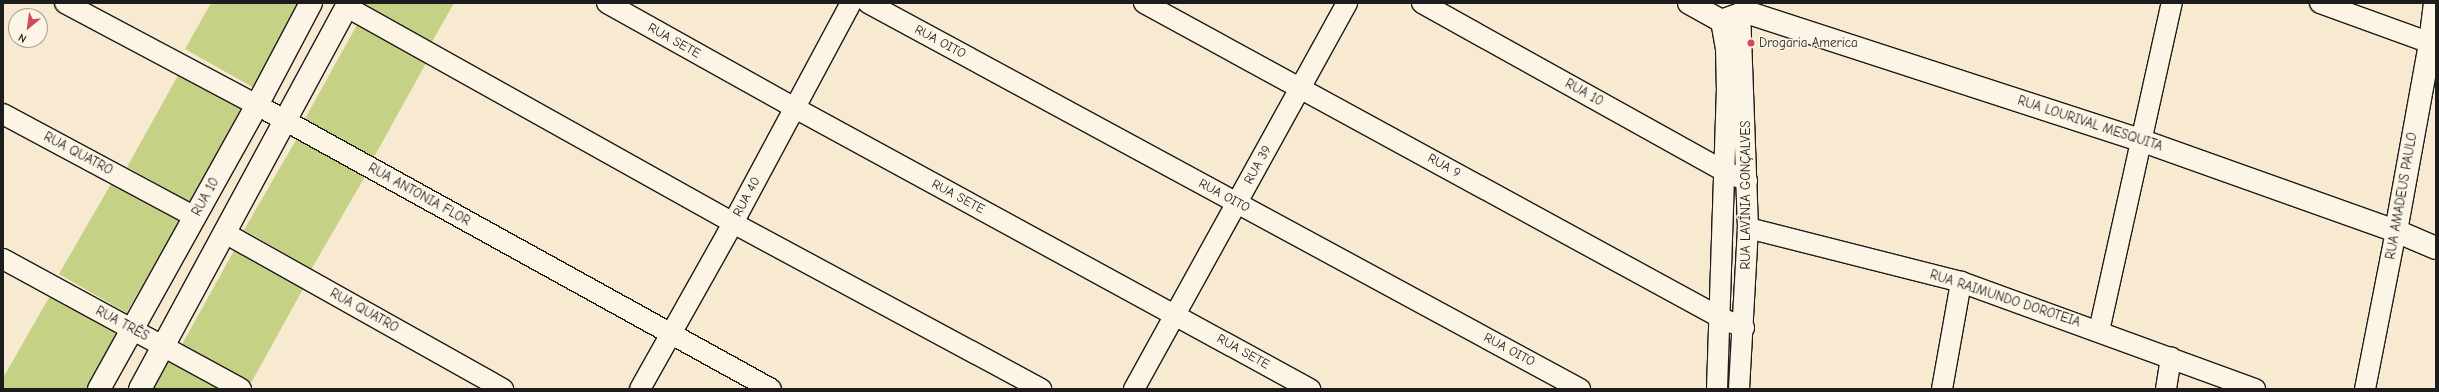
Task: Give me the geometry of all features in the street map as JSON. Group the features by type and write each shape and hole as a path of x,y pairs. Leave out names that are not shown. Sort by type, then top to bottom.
{"street":[{"name":"RUA ANTONIA FLOR","path":"65,3 257,105 771,389"},
{"name":"RUA 10","path":"99,389 257,105 311,3"},
{"name":"RUA SETE","path":"607,3 794,108 1175,314 1310,389"},
{"name":"RUA 40","path":"640,389 733,223 851,3"},
{"name":"RUA OITO","path":"868,3 1580,389"},
{"name":"RUA 9","path":"1144,3 1721,318 1744,328"},
{"name":"RUA 39","path":"1134,389 1347,3"},
{"name":"RUA 10","path":"1422,3 1724,172 1748,181"},
{"name":"RUA LOURIVAL MESQUITA","path":"1689,3 1737,10 2140,140 2396,231 2436,248"},
{"path":"2099,331 2140,140 2172,3"},
{"path":"2320,3 2433,44"},
{"name":"RUA AMADEUS PAULO","path":"2365,389 2433,44 2434,3"},
{"path":"140,389 286,122 348,5 733,223 1041,389"},
{"name":"RUA LAVÍNIA GONÇALVES","path":"1717,389 1721,318 1726,49 1737,10"},
{"name":"RUA LAVÍNIA GONÇALVES","path":"1737,10 1748,181 1748,228 1744,328 1739,389"},
{"name":"RUA QUATRO","path":"3,114 195,217"},
{"name":"RUA RAIMUNDO DOROTEIA","path":"1748,228 1961,282 2171,357 2255,389"},
{"name":"RUA QUATRO","path":"225,233 503,389"},
{"name":"RUA TRÊS","path":"3,259 241,389"},
{"path":"1942,389 1961,282"},
{"path":"2166,389 2171,357"}],"green space":[{"path":"211,3 302,3 254,88 185,49"},
{"path":"363,3 454,3 432,42"},
{"path":"358,23 427,61 373,159 304,121"},
{"path":"181,70 250,108 196,205 127,167"},
{"path":"300,133 368,172 312,269 244,230"},
{"path":"115,177 183,216 127,313 59,274"},
{"path":"236,247 305,285 251,383 182,345"},
{"path":"51,294 120,332 88,389 3,389 3,378"},
{"path":"173,353 235,389 153,389"}],"place":[{"name":"Drogaria America","path":"1751,43"}]}
